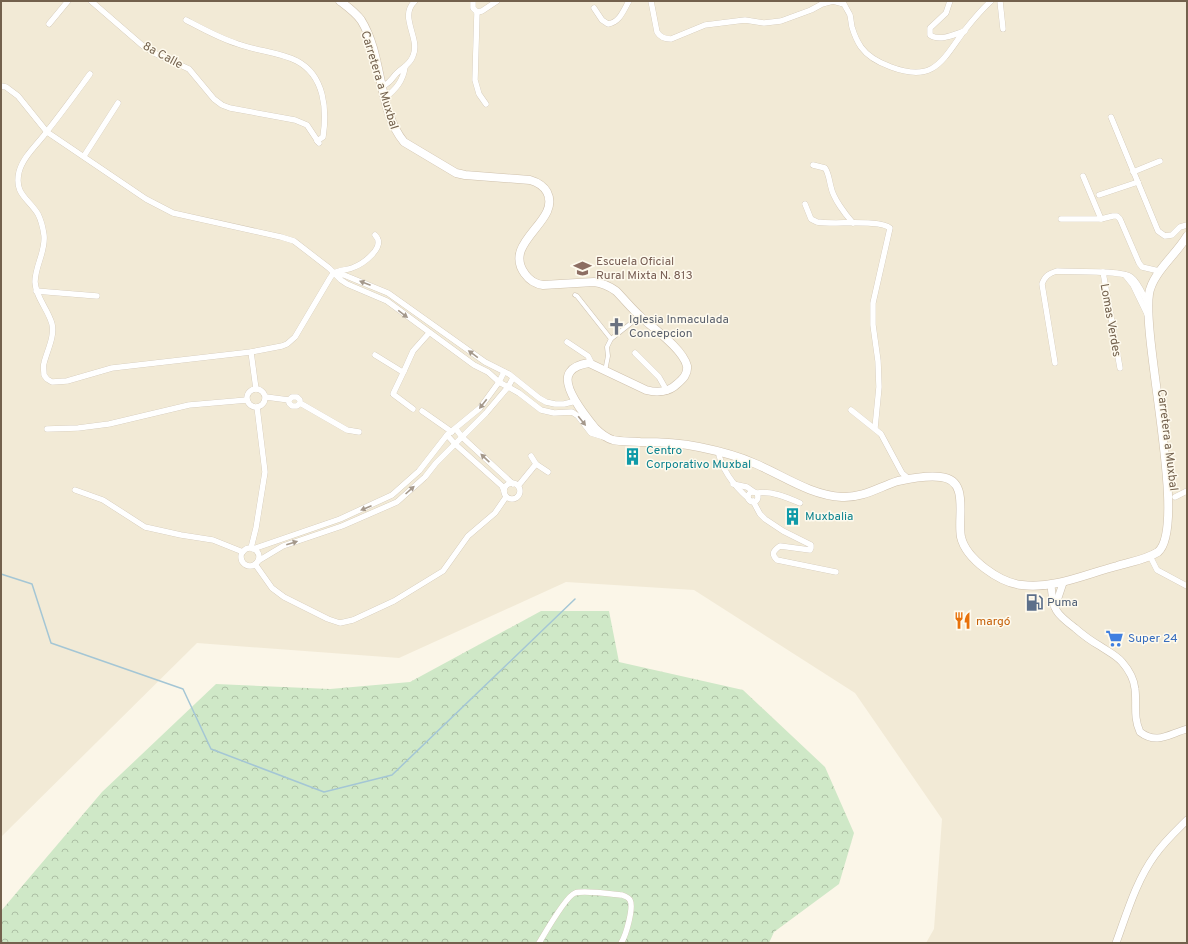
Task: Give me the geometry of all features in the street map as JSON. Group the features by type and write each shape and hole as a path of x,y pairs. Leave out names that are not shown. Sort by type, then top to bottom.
{"main road":[{"name":"Carretera a Muxbal","path":"340,1 352,10 360,19 367,33 374,50 392,123 398,136 417,151 461,174 530,180 540,184 548,194 550,203 543,218 528,237 520,252 520,266 527,277 535,284 543,285 599,282 616,290 640,316 680,353 687,366 684,377 675,387 667,391"},
{"name":"Carretera a Muxbal","path":"605,437 618,441 685,445 732,454 805,488 836,496 866,494 909,479 931,476 950,478 957,486 959,494 962,539 971,555 998,577 1014,584 1030,586 1063,583 1150,556 1164,548 1170,537 1173,524 1175,497 1169,438 1148,305 1150,288 1159,271 1172,257 1187,236"},
{"path":"605,437 597,430 576,401 568,385 568,373 572,369 589,363 646,390 654,392 667,391"}],"street":[{"path":"49,24 68,1"},
{"name":"8a Calle","path":"91,1 143,46 189,69 214,99 222,105 230,108 295,120 307,125 318,142 323,137 325,110 320,85 309,70 297,61 239,45 211,34 186,20"},
{"path":"383,86 390,82 413,58 415,52 414,39 409,23 409,10 411,5 416,1"},
{"path":"473,1 473,8 477,12 475,80 479,94 486,104"},
{"path":"477,12 482,11 497,1"},
{"path":"594,8 602,20 608,24 618,20 628,1"},
{"path":"651,1 657,32 661,37 666,39 671,39 705,25 745,20 764,22 781,21 833,1 844,4 850,16 852,28 861,48 870,57 883,64 913,73 927,71 941,63 948,56 965,31 991,1"},
{"path":"950,1 946,14 930,28 930,36 941,38 965,31"},
{"path":"1000,1 1003,29"},
{"path":"385,98 395,90 404,76 405,67"},
{"path":"90,74 25,159 18,173 18,186 21,194 38,215 44,235 44,245 36,271 35,281 36,291 52,325 52,338 44,364 44,375 52,382 67,381 112,368 251,352 282,346 291,341 298,333 334,273 354,268 372,256 379,242 374,235"},
{"path":"1,86 6,87 18,96 47,132 146,199 173,213 294,241 330,268 341,280 387,301 474,365 488,372 499,382 519,392 541,410 554,413 572,412 578,416 591,433 605,437"},
{"path":"84,156 118,103"},
{"path":"1111,117 1156,228 1165,236 1172,235 1180,227 1187,225"},
{"path":"1133,172 1160,161"},
{"path":"814,165 825,168 830,178 831,188 846,215 853,223"},
{"path":"1083,176 1101,219"},
{"path":"1099,195 1138,182"},
{"path":"806,204 809,216 813,221 821,223 884,225 890,228 873,303 873,325 878,361 879,387 875,428"},
{"path":"1061,219 1101,219 1114,216 1118,217 1142,267 1159,271"},
{"name":"Lomas Verdes","path":"1055,362 1042,284 1044,277 1050,273 1057,271 1125,274 1130,276 1135,281 1148,305"},
{"name":"Lomas Verdes","path":"1103,272 1120,368"},
{"path":"334,273 344,275 388,293 485,362 509,374 546,402 564,404 576,401"},
{"name":"Lomas Verdes","path":"1125,274 1133,285 1149,317"},
{"path":"36,291 97,296"},
{"path":"575,295 611,339"},
{"path":"605,371 608,356 607,347 611,339 640,316"},
{"path":"413,409 393,394 393,392 413,351 430,333"},
{"path":"567,342 588,356 592,364"},
{"path":"251,352 256,389"},
{"path":"635,353 659,377 667,391"},
{"path":"375,356 400,371 404,370"},
{"path":"75,490 103,500 145,527 213,540 243,552 340,519 392,495 419,471 452,432 480,408 499,382 504,372"},
{"path":"243,552 241,557 244,564 249,566 257,563 283,546 342,526 397,502 424,477 486,413 508,387 513,378"},
{"path":"247,400 249,392 256,389 261,390 266,397 290,400 292,397 297,397 299,398 300,403 348,430 359,432"},
{"path":"247,400 252,406 257,407 264,403 266,397"},
{"path":"47,429 78,428 109,424 189,405 247,400"},
{"path":"252,548 265,472 257,407"},
{"path":"851,410 875,428 884,438 902,472 909,479"},
{"path":"422,411 452,432 462,437 516,485 520,492 518,496 511,499 506,497"},
{"path":"452,432 455,444 502,486 506,497"},
{"path":"718,451 720,461 733,484 739,491 751,500 760,514 784,531 811,545 810,550 780,546 775,549 773,554 774,557 777,560 836,572"},
{"path":"531,456 536,464 548,472"},
{"path":"504,491 506,486 516,485 536,464"},
{"path":"733,484 748,487 755,492 758,498 751,500"},
{"path":"1175,497 1187,491"},
{"path":"755,492 776,494 800,502"},
{"path":"252,548 258,552 257,563 272,588 284,597 334,622 347,622 394,601 443,571 468,536 495,513 506,497"},
{"path":"1150,556 1157,570 1187,586"},
{"path":"1055,608 1063,583"},
{"path":"1051,585 1052,598 1055,608 1062,619 1082,635 1117,658 1132,675 1136,690 1134,708 1140,732 1152,739 1161,738 1187,729"},
{"path":"1116,943 1136,888 1146,869 1164,844 1187,820"},
{"path":"539,943 567,899 576,892 622,895 630,900 632,908 625,938 621,943"}],"shaded area":[{"path":"1,1 1187,1 1187,943 926,943 934,929 942,819 855,693 694,590 566,582 399,658 197,643 1,837"}],"green space":[{"path":"541,611 609,611 619,662 743,690 825,767 854,833 839,884 774,932 769,943 1,943 1,911 102,792 216,684 330,689 410,682"}],"waterway":[{"path":"1,574 32,584 51,643 183,689 211,749 324,792 392,775 575,599"}],"place":[{"name":"Escuela Oficial Rural Mixta N. 813","path":"583,268"},
{"name":"Iglesia Inmaculada Concepcion","path":"616,326"},
{"name":"Centro Corporativo Muxbal","path":"633,457"},
{"name":"Muxbalia","path":"792,516"},
{"name":"Puma","path":"1034,602"},
{"name":"margó","path":"963,621"},
{"name":"Super 24","path":"1115,638"}]}
